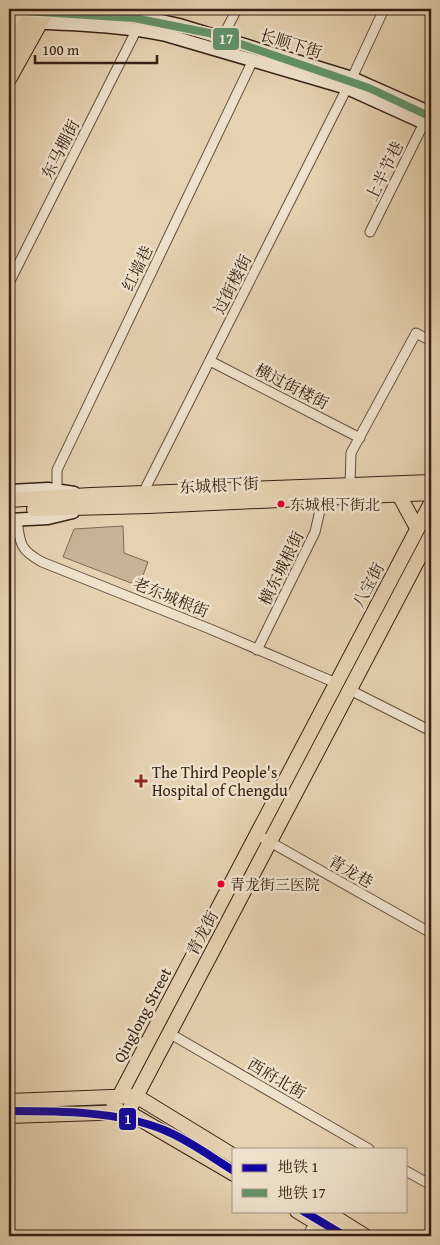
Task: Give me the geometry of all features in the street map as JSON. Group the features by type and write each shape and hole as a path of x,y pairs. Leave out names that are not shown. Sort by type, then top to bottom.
{"main road":[{"name":"长顺下街","path":"41,9 142,12 350,83 429,116"},
{"path":"9,52 31,18 41,9"},
{"name":"长顺下街","path":"9,21 31,18 137,29 166,35 253,60 350,83"},
{"path":"9,79 31,18"},
{"name":"东城根下街","path":"92,501 143,493 431,482"},
{"name":"东城根下街","path":"9,491 57,490 92,501 431,493"},
{"path":"398,493 417,528"},
{"path":"9,500 92,501"},
{"path":"12,517 92,501"},
{"name":"八宝街","path":"336,683 431,503"},
{"name":"八宝街","path":"350,690 431,535"},
{"name":"Qinglong Street","path":"118,1097 336,683"},
{"name":"青龙街","path":"128,1112 350,690"},
{"path":"9,1102 136,1096 232,1155"},
{"path":"111,1112 118,1097"},
{"path":"9,1116 128,1112 232,1173"},
{"path":"303,1212 321,1215 365,1236"},
{"path":"321,1215 338,1236"}],"street":[{"path":"222,38 237,9"},
{"name":"过街楼街","path":"143,493 350,83 384,9"},
{"name":"东马棚街","path":"9,282 137,29"},
{"name":"红墙巷","path":"57,490 57,470 253,60"},
{"name":"上半节巷","path":"370,232 429,116"},
{"path":"350,484 351,453 416,333 431,341"},
{"name":"横过街楼街","path":"210,361 360,438"},
{"name":"横东城根街","path":"257,650 315,532 323,497"},
{"name":"老东城根街","path":"12,517 21,544 32,557 210,628 336,683"},
{"path":"350,690 431,731"},
{"name":"青龙巷","path":"256,834 431,933"},
{"name":"西府北街","path":"169,1033 364,1148"},
{"path":"408,1171 431,1185"},
{"path":"307,1236 321,1215"}],"shaded area":[{"path":"123,526 124,553 148,562 139,586 63,557 74,529"}],"metro line":[{"name":"17","path":"9,10 134,18 209,33 369,88 431,117"},
{"name":"1","path":"9,1111 88,1113 146,1124 182,1139 232,1170"},
{"name":"1","path":"305,1212 345,1236"}],"place":[{"name":"东城根下街北","path":"281,504"},
{"name":"The Third People's Hospital of Chengdu","path":"141,781"},
{"name":"青龙街三医院","path":"221,884"}]}
